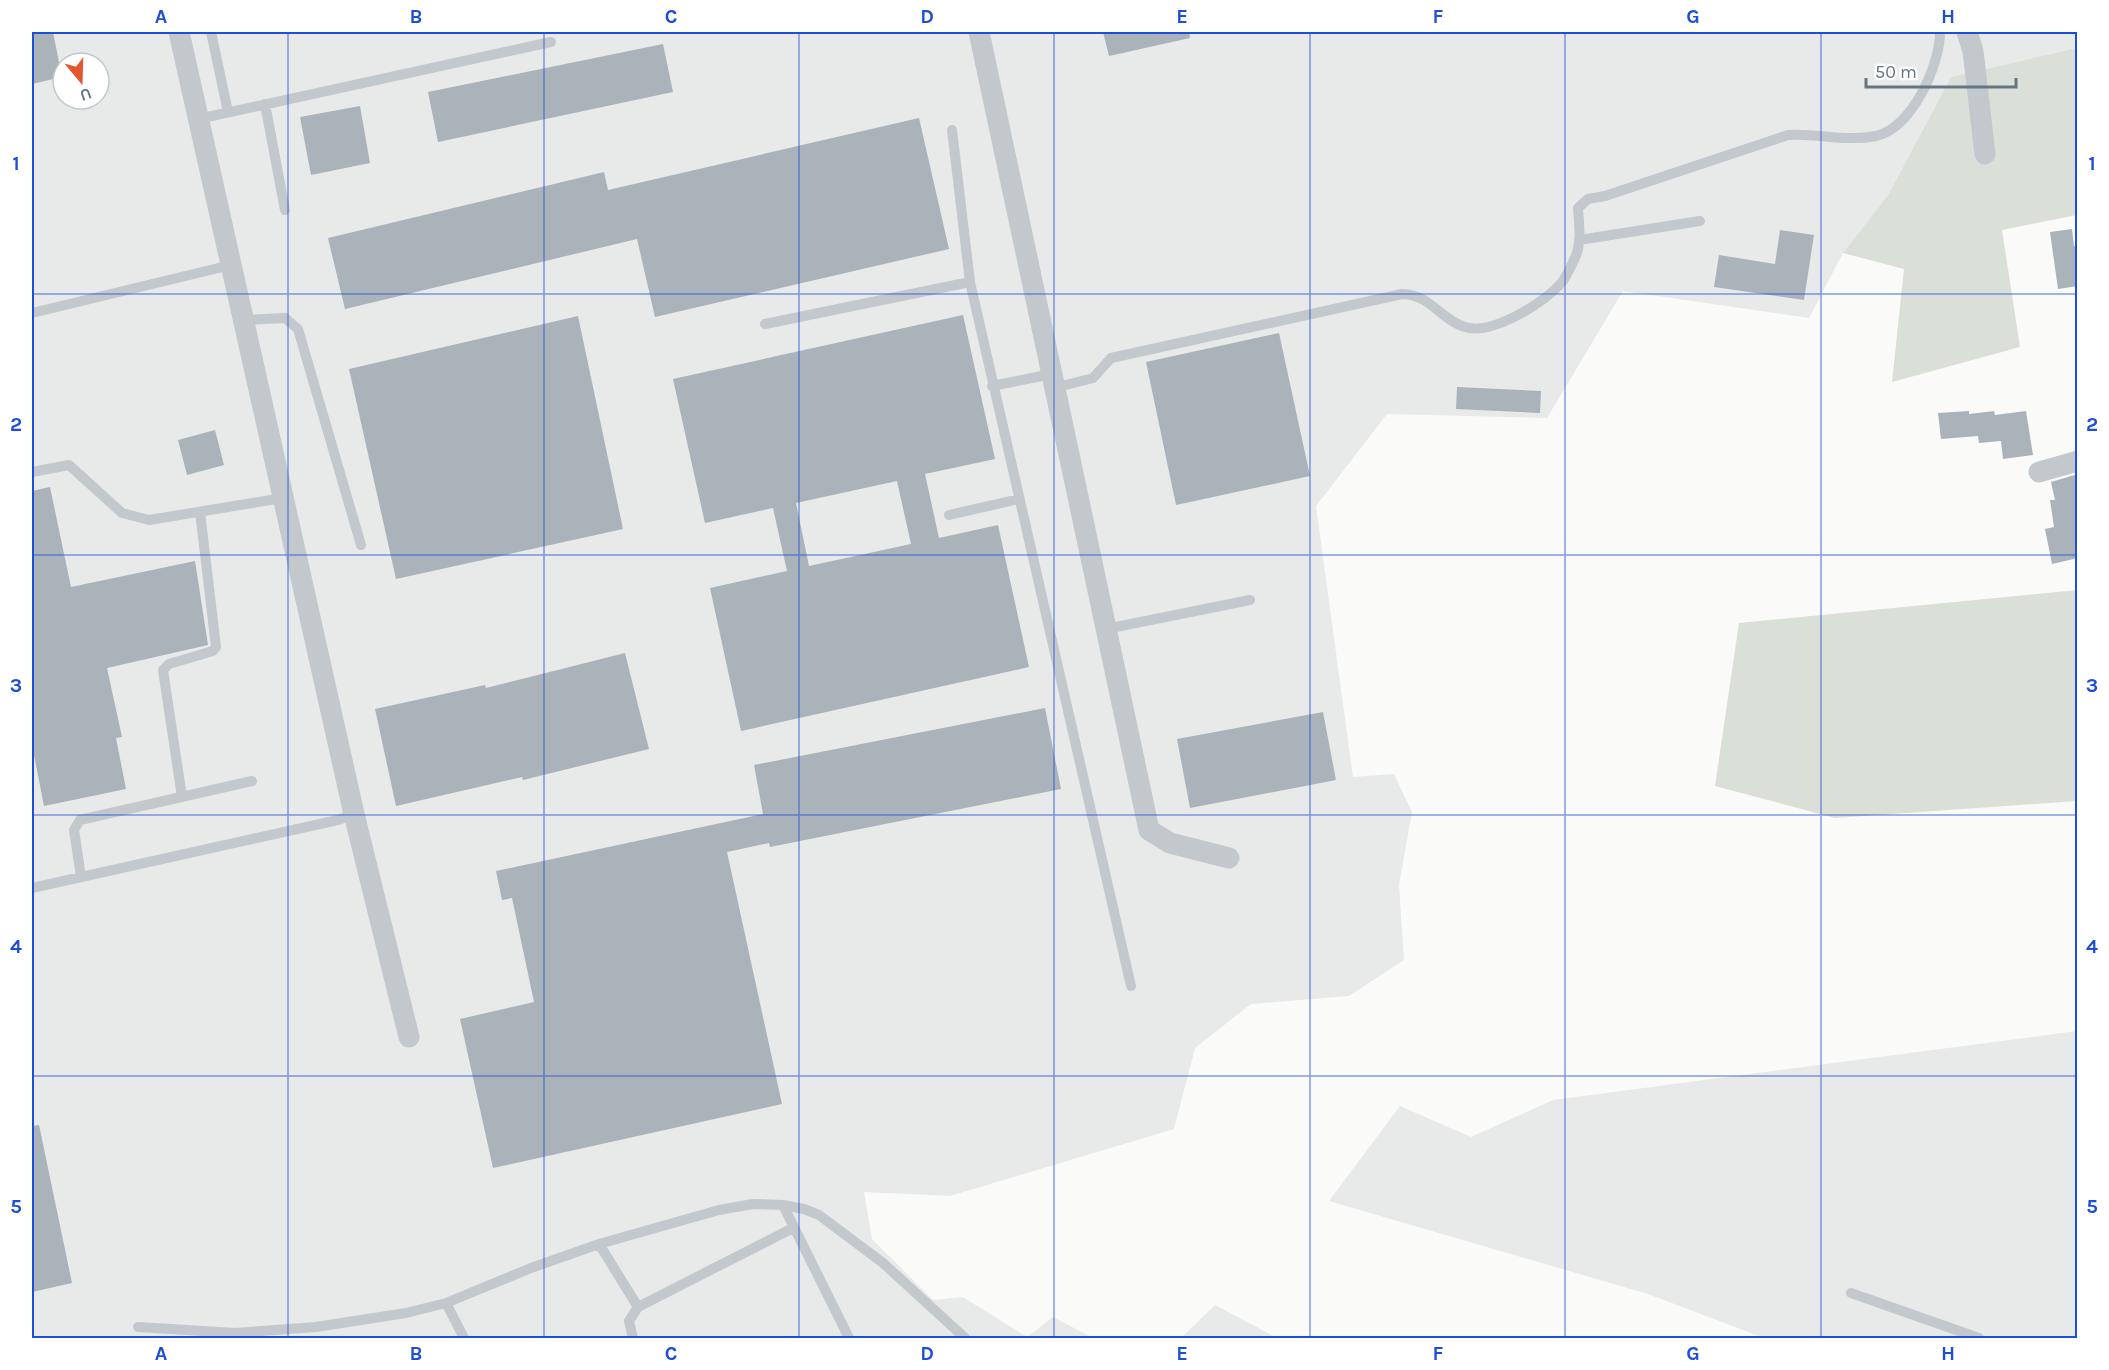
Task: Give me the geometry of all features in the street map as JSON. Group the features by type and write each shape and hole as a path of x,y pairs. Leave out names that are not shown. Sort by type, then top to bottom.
{"street":[{"path":"179,32 354,814 409,1037"},
{"path":"979,32 1149,830 1170,843 1229,858"},
{"path":"1967,32 1973,51 1985,154"},
{"path":"2039,472 2078,461"}],"lane":[{"path":"211,32 228,112"},
{"path":"992,386 1093,378 1111,358 1402,294 1416,294 1426,299 1452,322 1468,329 1489,326 1514,318 1538,303 1561,283 1576,257 1580,240 1578,208 1588,199 1605,196 1788,135 1814,134 1852,139 1878,136 1889,131 1921,94 1935,66 1940,32"},
{"path":"198,119 551,42"},
{"path":"266,104 285,210"},
{"path":"952,130 970,282 1131,986"},
{"path":"1580,240 1700,221"},
{"path":"32,313 231,265"},
{"path":"765,324 970,282"},
{"path":"244,320 285,318 298,329 361,544"},
{"path":"32,472 69,465 122,513 149,520 283,498"},
{"path":"949,515 1019,499"},
{"path":"182,797 163,670 169,664 213,651 216,647 200,512"},
{"path":"1106,629 1250,600"},
{"path":"81,877 74,830 81,820 252,781"},
{"path":"32,888 338,820 354,814"},
{"path":"138,1327 235,1333 315,1327 406,1313 446,1303 531,1268 599,1244 719,1210 753,1204 783,1205 819,1215 884,1263 965,1338"},
{"path":"783,1205 849,1338"},
{"path":"633,1338 630,1321 638,1307 793,1228"},
{"path":"599,1244 638,1307"},
{"path":"1851,1293 1979,1338"},
{"path":"446,1303 464,1338"}],"shaded area":[{"path":"32,32 2077,32 2078,48 1951,77 1888,195 1843,253 1809,318 1623,291 1547,418 1387,414 1316,506 1353,777 1394,774 1412,812 1399,885 1404,960 1349,996 1251,1004 1195,1048 1174,1129 950,1196 864,1192 872,1239 933,1300 963,1297 1027,1337 1053,1317 1093,1338 32,1338"},
{"path":"2077,48 2077,215 2002,230 2020,347 1892,382 1904,269 1843,253 1888,195 1951,77"},
{"path":"2077,590 2077,801 1835,818 1715,786 1739,623"},
{"path":"2077,1031 2077,1338 1764,1338 1648,1294 1329,1201 1400,1106 1471,1137 1553,1100"},
{"path":"1215,1305 1277,1338 1181,1338"}],"building":[{"path":"32,32 53,32 57,51 51,51 51,80 32,84"},
{"path":"1103,32 1189,32 1190,38 1109,56"},
{"path":"663,44 673,92 438,142 428,92"},
{"path":"360,106 370,163 311,175 300,117"},
{"path":"919,118 949,249 655,317 637,239 345,309 328,238 604,172 608,190"},
{"path":"2072,229 2074,246 2078,245 2078,286 2058,289 2050,232"},
{"path":"1780,230 1814,235 1804,300 1714,287 1719,255 1775,264"},
{"path":"963,315 995,459 925,474 939,538 998,525 1029,667 741,731 710,588 787,571 773,508 705,523 673,379","holes":["897,481 911,544 809,566 796,503"]},
{"path":"578,316 623,529 396,579 349,369"},
{"path":"1279,333 1310,476 1176,505 1146,362"},
{"path":"1457,387 1541,391 1540,413 1456,409"},
{"path":"1969,411 1969,414 1994,411 1995,415 2026,411 2033,455 2003,459 2001,441 1979,443 1978,436 1941,439 1938,413"},
{"path":"215,430 224,465 187,475 178,440"},
{"path":"2078,474 2078,558 2052,564 2045,529 2054,527 2050,500 2055,500 2051,482"},
{"path":"50,487 71,587 195,561 208,645 107,668 122,737 116,738 126,789 44,806 34,755 32,756 32,491"},
{"path":"625,653 649,749 523,780 522,777 396,806 375,709 485,685 486,688"},
{"path":"1045,708 1061,789 770,847 769,843 727,852 782,1104 493,1168 460,1019 534,1002 512,898 502,900 496,871 763,814 754,765"},
{"path":"1323,712 1336,780 1190,808 1177,739"},
{"path":"39,1125 72,1283 32,1292 32,1126"}]}
